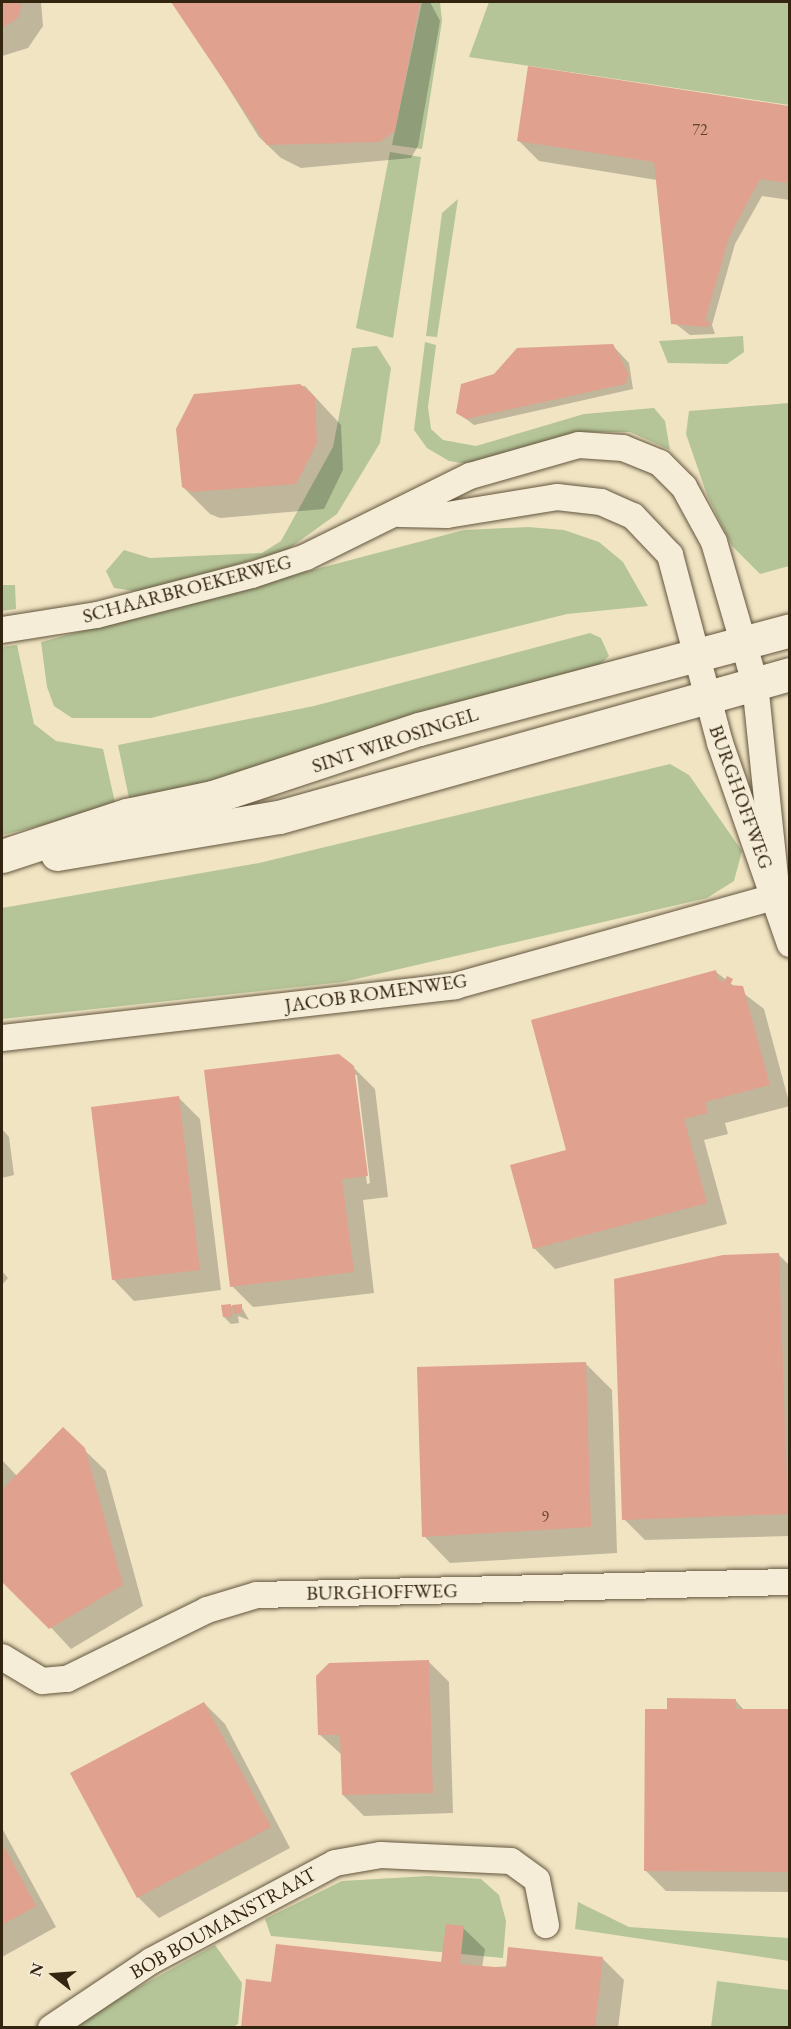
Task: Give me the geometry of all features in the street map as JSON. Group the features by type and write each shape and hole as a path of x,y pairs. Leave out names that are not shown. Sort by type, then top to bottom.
{"main road":[{"name":"SINT WIROSINGEL","path":"2,856 127,815 213,797 419,729 789,630"},
{"name":"SINT WIROSINGEL","path":"2,856 63,853 279,817 789,674"}],"street":[{"name":"SCHAARBROEKERWEG","path":"2,630 97,615 252,575 306,557 400,514 431,492 515,463 579,445 623,448 660,463 695,500 746,642"},
{"name":"SCHAARBROEKERWEG","path":"400,514 447,515 557,496 601,501 633,516 670,555 695,654"},
{"name":"BURGHOFFWEG","path":"746,642 755,683 777,896"},
{"name":"BURGHOFFWEG","path":"695,654 706,697 777,896 789,944"},
{"name":"JACOB ROMENWEG","path":"2,1038 455,986 777,896"},
{"name":"BURGHOFFWEG","path":"2,1657 42,1682 67,1679 207,1610 257,1595 789,1582"},
{"name":"BOB BOUMANSTRAAT","path":"51,2028 151,1961 335,1863 381,1855 511,1861 537,1881 546,1926"}],"green space":[{"path":"422,2 440,2 442,21 422,149 392,145"},
{"path":"489,2 789,2 789,105 469,57"},
{"path":"390,152 421,157 393,338 356,328"},
{"path":"458,199 437,337 426,336 442,213"},
{"path":"743,336 744,352 727,364 668,363 659,341"},
{"path":"425,342 436,345 428,407 431,429 443,440 476,446 584,414 654,408 665,421 670,450 630,432 587,432 474,465 449,461 427,448 414,430"},
{"path":"377,346 391,368 380,443 337,514 287,550 141,592 114,588 106,571 124,550 150,558 262,553 281,541 333,447 352,348"},
{"path":"789,403 789,566 760,574 732,546 707,495 686,434 689,411"},
{"path":"528,527 564,530 599,542 623,562 648,606 567,614 151,718 72,718 54,706 47,687 41,642 464,530"},
{"path":"2,585 15,585 16,609 2,611"},
{"path":"590,633 601,638 609,656 590,674 130,803 118,745 314,706"},
{"path":"17,645 34,724 56,741 103,749 116,807 2,835 2,647"},
{"path":"670,764 689,775 742,851 734,881 707,898 343,982 2,1019 2,908 259,863"},
{"path":"428,1876 481,1879 499,1895 506,1921 503,1958 271,1936 265,1919 342,1881"},
{"path":"578,1902 629,1927 789,1938 789,1961 575,1929"},
{"path":"215,1945 242,1983 238,2024 233,2027 65,2028"},
{"path":"717,1981 789,1990 789,2027 711,2027"}],"building":[{"path":"2,2 22,4 18,18 2,28"},
{"path":"171,2 420,2 395,131 379,142 267,145"},
{"path":"528,66 789,106 789,183 760,179 729,237 705,321 711,322 708,327 671,324 654,162 517,141"},
{"path":"613,344 629,375 625,384 466,419 456,413 461,384 494,374 517,348"},
{"path":"300,384 315,397 317,443 296,484 192,492 182,487 176,429 194,394"},
{"path":"716,970 718,979 724,982 727,976 733,979 730,985 743,986 770,1085 705,1102 708,1113 684,1119 707,1203 533,1249 510,1165 566,1150 531,1020"},
{"path":"339,1054 354,1066 368,1176 342,1179 354,1272 230,1287 204,1070"},
{"path":"179,1096 200,1270 112,1280 91,1107"},
{"path":"779,1253 788,1514 622,1520 614,1279 723,1255"},
{"path":"231,1304 232,1317 223,1317 221,1305"},
{"path":"242,1304 242,1313 234,1314 232,1305"},
{"path":"586,1362 591,1527 422,1537 417,1367"},
{"path":"63,1427 85,1448 123,1585 49,1629 2,1582 2,1490"},
{"path":"429,1660 433,1793 342,1795 340,1735 318,1735 316,1676 329,1663"},
{"path":"667,1698 736,1699 735,1709 789,1709 789,1872 644,1871 645,1709 667,1709"},
{"path":"204,1702 271,1827 137,1898 70,1773"},
{"path":"2,1843 36,1906 2,1925"},
{"path":"446,1924 464,1926 460,1964 506,1968 508,1947 603,1957 595,2028 241,2028 246,1979 271,1982 276,1944 441,1962"}]}
